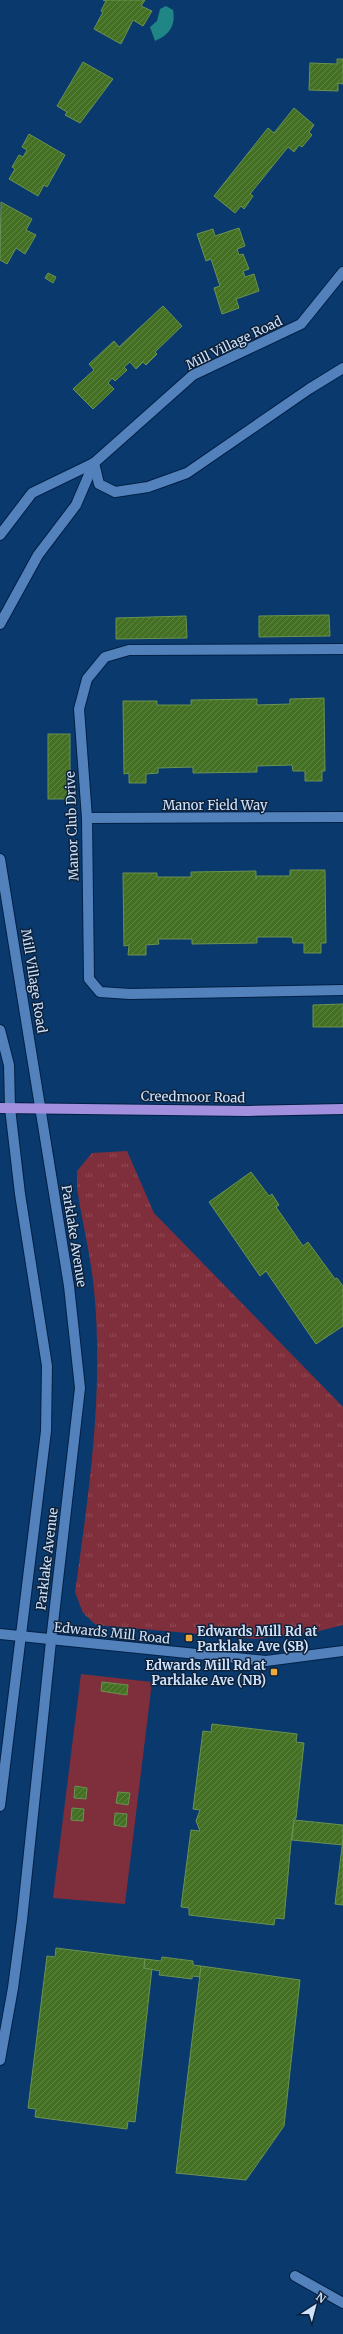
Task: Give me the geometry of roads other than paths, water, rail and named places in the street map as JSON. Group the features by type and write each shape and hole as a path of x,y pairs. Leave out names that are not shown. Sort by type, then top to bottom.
{"main road":[{"path":"5,1108 42,1108"},
{"name":"Creedmoor Road","path":"42,1108 248,1111 343,1109"}],"street":[{"name":"Mill Village Road","path":"0,535 32,493 94,463 193,375 301,324 343,272"},
{"path":"94,463 100,484 115,492 148,487 187,473 309,389 343,368"},
{"name":"Mill Village Road","path":"0,624 38,555 76,505 94,463"},
{"name":"Manor Club Drive","path":"343,649 129,650 105,657 87,679 79,709 87,818 89,979 100,992 130,994 343,990"},
{"name":"Manor Field Way","path":"87,818 343,817"},
{"name":"Mill Village Road","path":"0,859 42,1108"},
{"path":"0,1030 9,1065 5,1108"},
{"name":"Parklake Avenue","path":"0,1806 46,1431 47,1366 5,1108"},
{"name":"Parklake Avenue","path":"0,2060 14,1988 80,1388 69,1286 42,1108"},
{"name":"Edwards Mill Road","path":"0,1634 51,1641 266,1661 343,1651"},
{"path":"295,2276 343,2303"}],"place":[{"name":"Edwards Mill Rd at Parklake Ave (SB)","path":"189,1638"},
{"name":"Edwards Mill Rd at Parklake Ave (NB)","path":"274,1672"}]}
